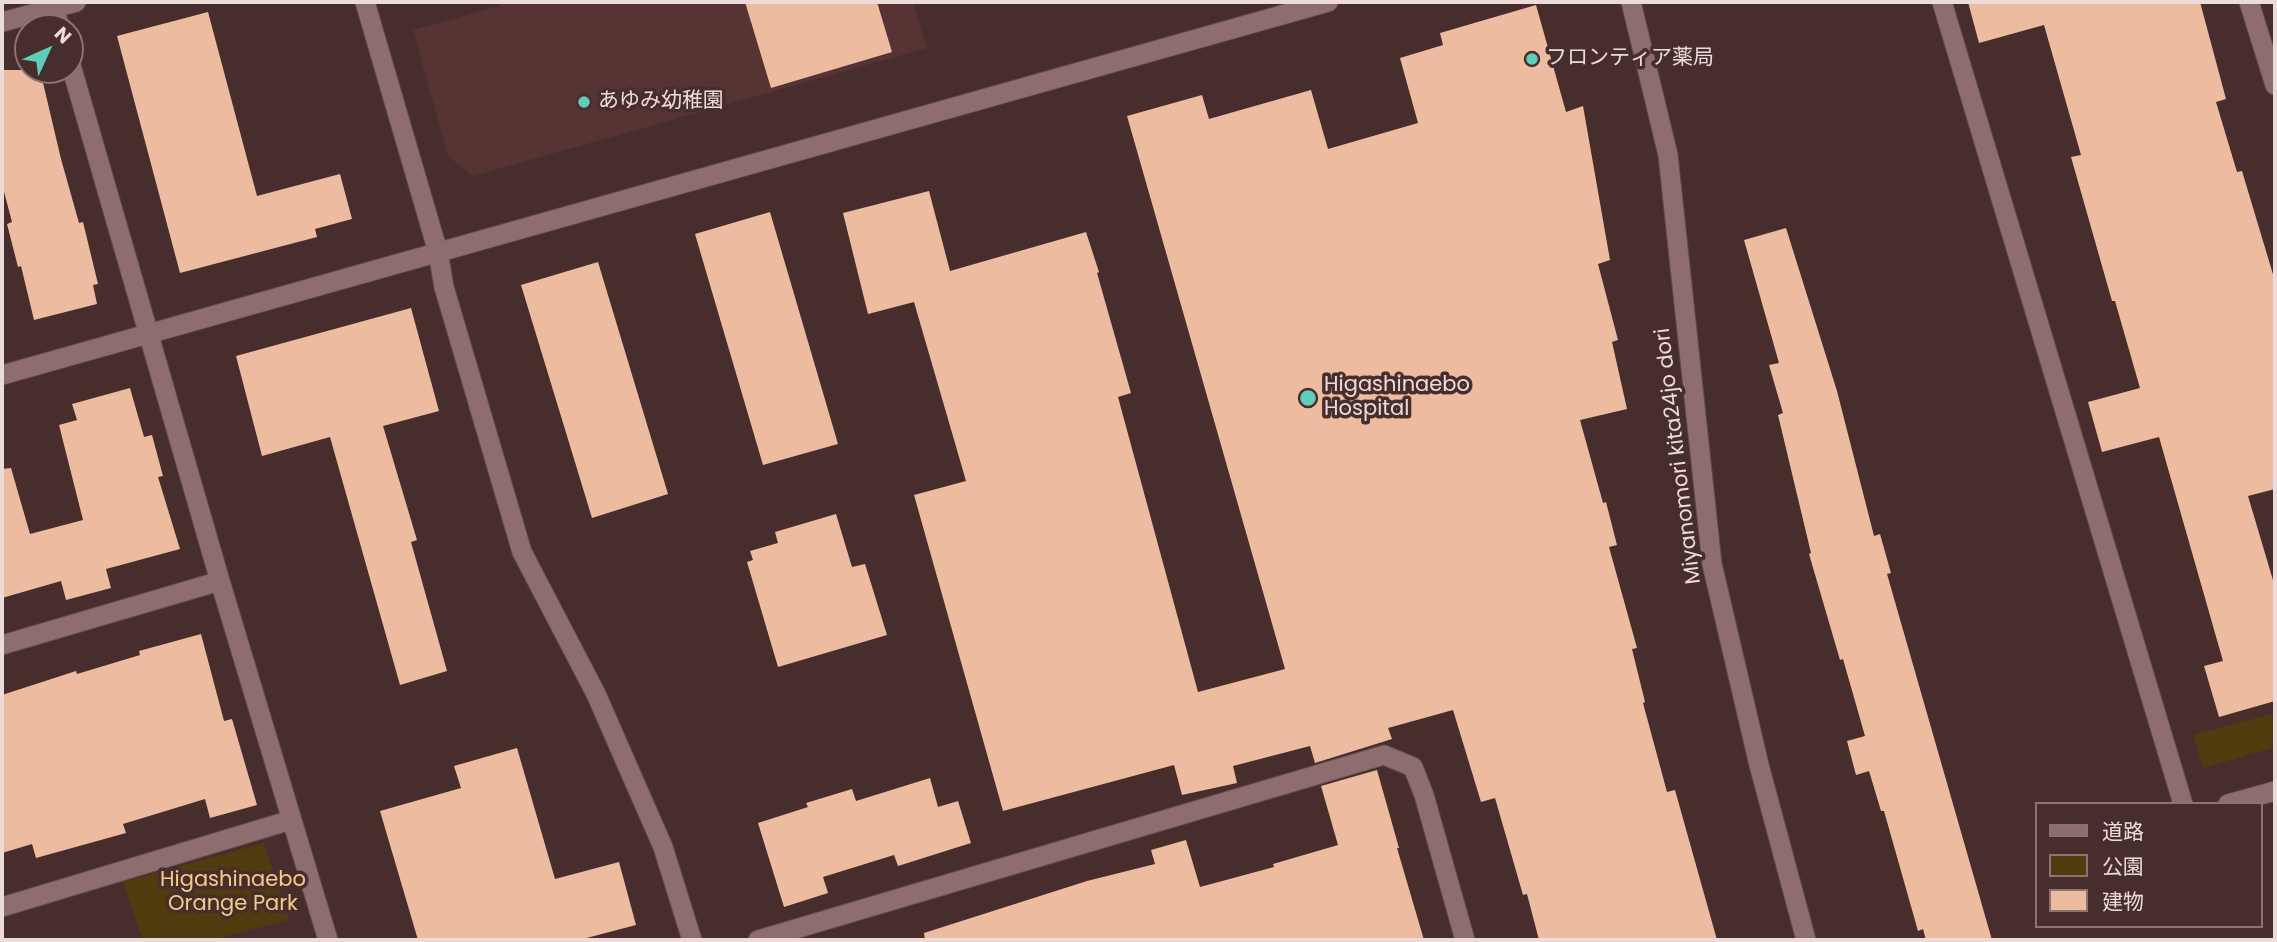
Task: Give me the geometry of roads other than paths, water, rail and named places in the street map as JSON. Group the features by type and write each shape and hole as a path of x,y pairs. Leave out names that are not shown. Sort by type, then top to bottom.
{"street":[{"path":"2,22 76,2"},
{"path":"365,2 522,552 602,706 663,847 692,940"},
{"path":"2,375 1328,2"},
{"name":"Miyanomori kita24jo dori","path":"1632,2 1668,155 1713,565 1759,765 1806,940"},
{"path":"1942,2 2182,802"},
{"path":"2256,3 2275,85"},
{"path":"54,8 56,14"},
{"path":"76,84 220,581 328,940"},
{"path":"2,645 220,581"},
{"path":"758,940 1384,755 1413,767 1424,794 1465,940"},
{"path":"2236,802 2275,792"},
{"path":"2,907 291,820"}],"place":[{"name":"フロンティア薬局","path":"1532,59"},
{"name":"あゆみ幼稚園","path":"584,102"},
{"name":"Higashinaebo Hospital","path":"1308,398"}],"park label":[{"name":"Higashinaebo Orange Park","path":"233,893"}]}
